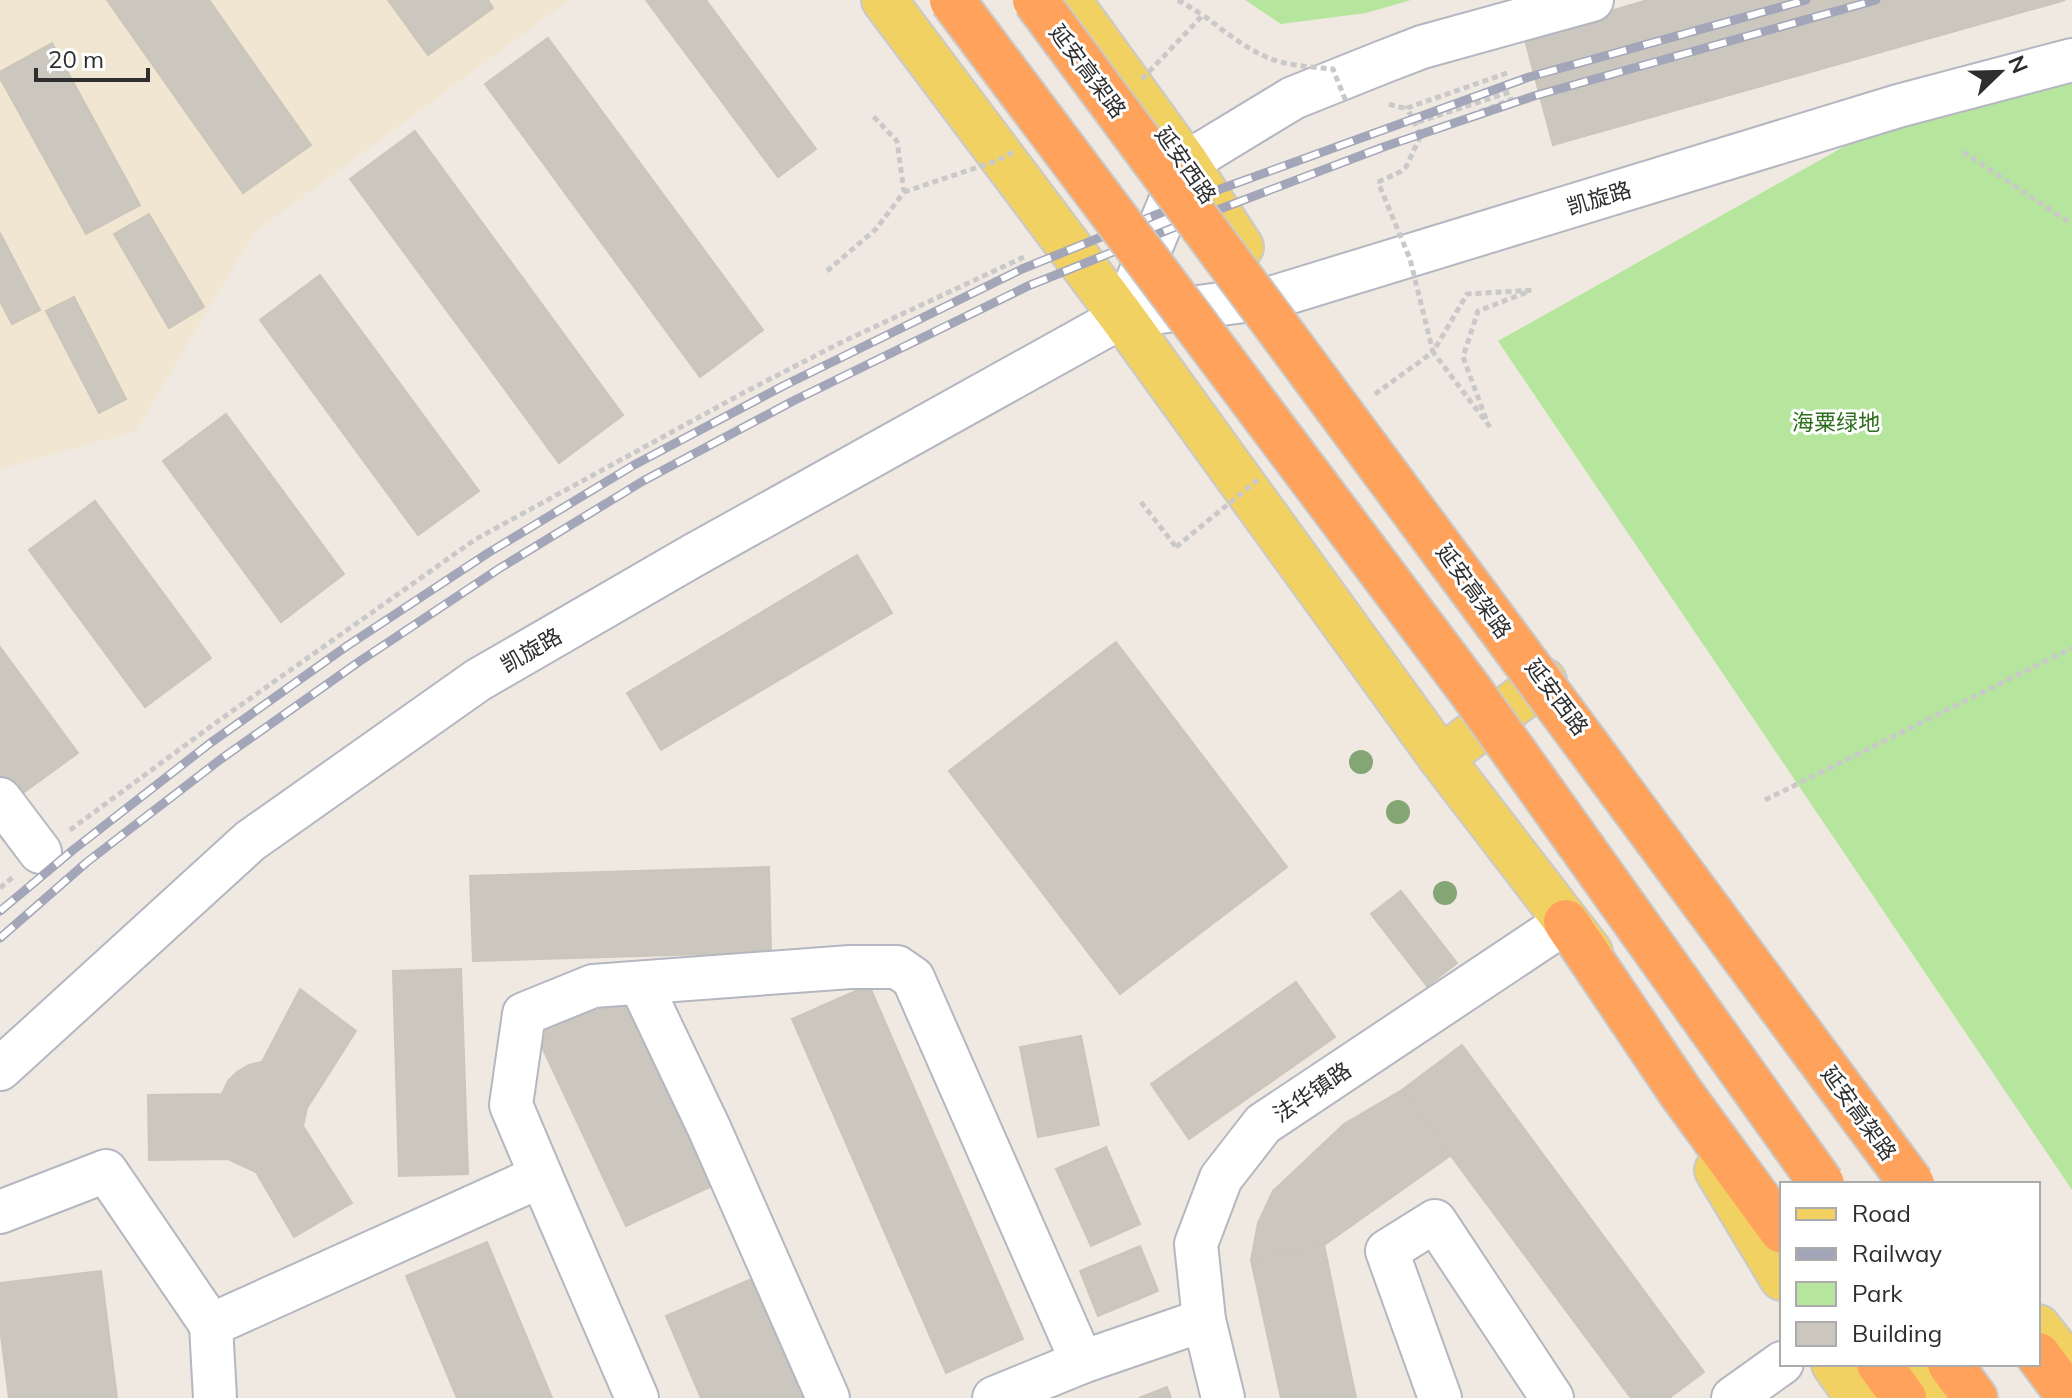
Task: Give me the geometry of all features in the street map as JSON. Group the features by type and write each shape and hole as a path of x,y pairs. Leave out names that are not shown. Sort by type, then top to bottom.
{"highway":[{"path":"952,0 1470,690 1821,1182"},
{"name":"延安高架路","path":"1035,0 1911,1182"},
{"path":"1566,922 1681,1093 1780,1228"},
{"path":"2040,1358 2070,1398"},
{"path":"1880,1366 1904,1398"},
{"path":"1951,1366 1975,1398"}],"main road":[{"path":"884,0 1122,317 1441,758 1780,1193"},
{"name":"延安西路","path":"1068,0 1186,163 1274,297 1544,681 1924,1182"},
{"path":"1441,758 1544,681"},
{"path":"1566,922 1780,1275"},
{"path":"2040,1330 2072,1370"},
{"path":"1835,1366 1858,1398"},
{"path":"1917,1366 1942,1398"}],"street":[{"path":"1122,317 1186,163 1293,98 1422,47 1592,0"},
{"name":"凯旋路","path":"0,1069 250,841 478,680 694,555 1122,317 1274,297 1898,106 2072,60"},
{"path":"0,799 40,852"},
{"name":"法华镇路","path":"1223,1398 1204,1320 1196,1244 1221,1178 1263,1124 1566,922"},
{"path":"637,1398 511,1105 524,1014 593,986 850,967 897,967 913,978 1082,1362"},
{"path":"640,983 710,1130 828,1398"},
{"path":"0,1212 106,1171 211,1325 215,1398"},
{"path":"211,1325 541,1176"},
{"path":"1440,1398 1387,1251 1435,1221 1552,1398"},
{"path":"994,1398 1082,1362 1204,1320"},
{"path":"1733,1398 1780,1364"}],"path":[{"path":"1178,0 1203,15"},
{"path":"1421,135 1407,108 1507,73"},
{"path":"1418,122 1513,91"},
{"path":"1378,182 1406,167 1421,135 1515,98"},
{"path":"827,271 876,229 904,192 897,141 871,114"},
{"path":"1963,152 2072,224"},
{"path":"0,888 40,852 214,724 476,539 772,378 1063,238"},
{"path":"1535,290 1478,311 1463,357 1490,427 1433,352 1467,294 1535,290"},
{"path":"1141,502 1176,547"},
{"path":"1765,800 2072,648"}],"shaded area":[{"path":"0,0 569,0 254,233 136,431 0,469"}],"green space":[{"path":"1245,0 1411,0 1366,13 1281,24"},
{"name":"海粟绿地","path":"2072,71 2072,1190 1498,341 1893,119"}],"building":[{"path":"107,0 209,0 311,145 243,193"},
{"path":"388,0 488,0 493,8 428,55"},
{"path":"646,0 706,0 816,149 778,177"},
{"path":"1648,0 2065,0 1553,145 1524,36"},
{"path":"548,38 763,330 700,377 485,84"},
{"path":"52,43 140,205 86,234 0,78 0,72"},
{"path":"415,131 623,415 559,463 350,179"},
{"path":"149,214 204,307 169,328 114,234"},
{"path":"0,233 40,310 12,324 0,301"},
{"path":"320,275 479,491 418,535 260,320"},
{"path":"74,297 126,399 99,413 46,311"},
{"path":"226,414 344,574 281,622 163,461"},
{"path":"95,501 211,658 145,707 29,550"},
{"path":"857,555 892,613 661,750 627,693"},
{"path":"1116,642 1287,867 1120,994 949,771"},
{"path":"0,647 78,753 13,800 0,782"},
{"path":"769,867 771,952 473,961 470,876"},
{"path":"1401,891 1457,963 1427,986 1371,914"},
{"path":"461,969 468,1174 399,1176 393,971"},
{"path":"1296,982 1335,1037 1189,1139 1151,1084"},
{"path":"869,985 1023,1339 946,1373 792,1019"},
{"path":"300,989 356,1031 307,1108 303,1126 352,1203 294,1237 256,1172 228,1159 149,1160 148,1095 222,1094 237,1072 262,1062"},
{"path":"619,989 712,1186 626,1226 534,1030"},
{"path":"1081,1036 1099,1125 1038,1137 1020,1047"},
{"path":"1462,1045 1704,1372 1669,1398 1631,1398 1402,1090"},
{"path":"1402,1090 1451,1155 1324,1245 1251,1260 1258,1223 1273,1191 1344,1124"},
{"path":"1106,1147 1140,1224 1091,1246 1056,1169"},
{"path":"487,1242 552,1398 457,1398 406,1276"},
{"path":"1324,1245 1356,1398 1281,1398 1251,1260"},
{"path":"1140,1246 1158,1291 1098,1316 1080,1271"},
{"path":"101,1271 117,1398 9,1398 0,1328 0,1283"},
{"path":"756,1277 807,1398 701,1398 666,1316"},
{"path":"1167,1387 1171,1398 1139,1398"}],"railway":[{"path":"0,911 209,744 347,646 488,553 634,465 785,385 1022,269 1215,191 1529,77 1806,0"},
{"path":"0,938 87,862 221,759 360,661 500,568 643,481 793,401 1028,286 1386,146 1534,96 1876,0"}]}
